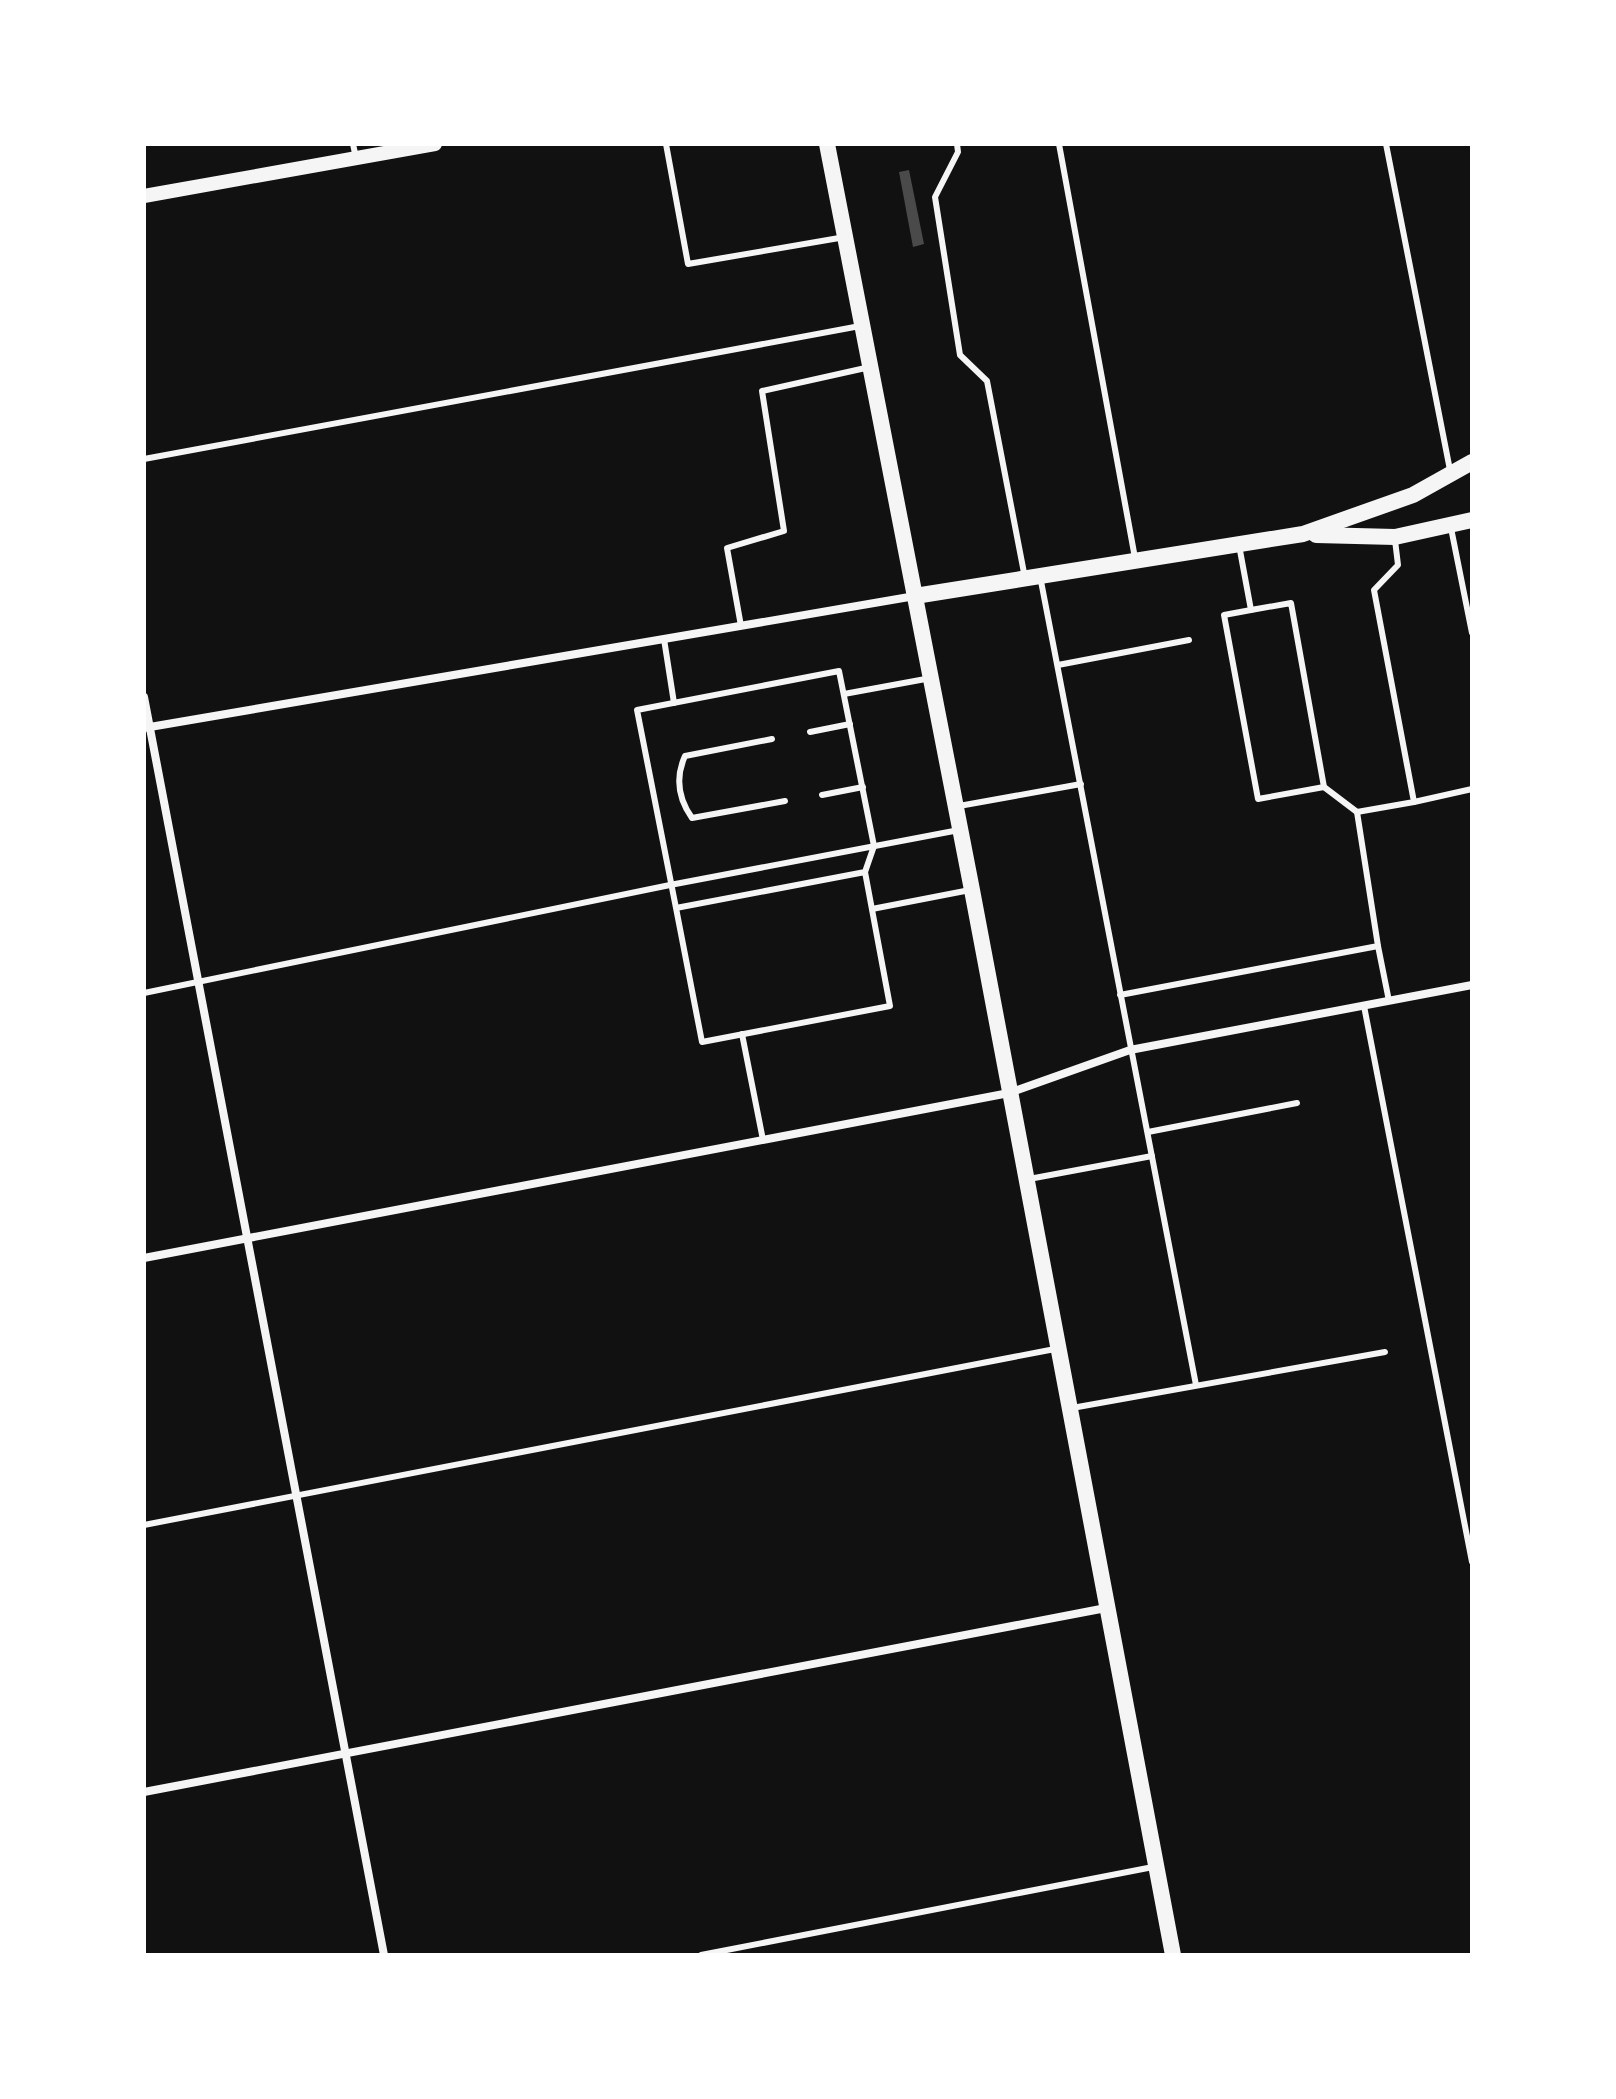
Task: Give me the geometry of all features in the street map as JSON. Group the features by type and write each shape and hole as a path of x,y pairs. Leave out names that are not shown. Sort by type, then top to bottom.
{"main road":[{"path":"827,144 972,890 1173,1955"},
{"path":"915,596 1303,534 1413,495 1472,462"},
{"path":"1303,534 1395,537 1472,520"}],"street":[{"path":"144,196 354,151 435,144"},
{"path":"147,727 915,596"},
{"path":"144,697 147,727 384,1955"},
{"path":"144,1258 1009,1093 1130,1050 1472,985"},
{"path":"144,1792 1106,1608"}],"lane":[{"path":"666,144 688,264 845,237"},
{"path":"957,144 958,152 935,197 960,355 987,381 1033,578 1058,665 1196,1385"},
{"path":"1059,144 1135,561"},
{"path":"1386,144 1451,474"},
{"path":"144,459 863,326"},
{"path":"741,626 727,548 784,531 762,391 870,367"},
{"path":"1450,525 1472,633"},
{"path":"1395,537 1398,565 1374,590 1414,802"},
{"path":"1239,545 1251,610"},
{"path":"1461,575 1472,572"},
{"path":"1324,787 1258,799 1224,615 1291,603 1324,787 1357,812 1389,1001"},
{"path":"664,639 674,703"},
{"path":"1058,665 1189,640"},
{"path":"839,671 844,694 874,846 865,872 890,1006 702,1042 637,710 839,671"},
{"path":"844,694 931,678"},
{"path":"810,732 850,724"},
{"path":"772,739 685,756 677,773 679,784 684,806 692,818 785,801"},
{"path":"955,807 1081,784"},
{"path":"822,795 863,787"},
{"path":"1357,812 1472,789"},
{"path":"144,993 670,885 959,830"},
{"path":"676,908 865,872"},
{"path":"872,909 972,890"},
{"path":"1120,995 1378,946"},
{"path":"1364,1006 1472,1562"},
{"path":"742,1034 763,1140"},
{"path":"1148,1132 1297,1103"},
{"path":"1025,1180 1152,1156"},
{"path":"144,1525 1058,1348"},
{"path":"1069,1408 1385,1352"},
{"path":"701,1955 1156,1867"}],"building":[{"path":"909,170 924,244 913,247 899,172"}]}
